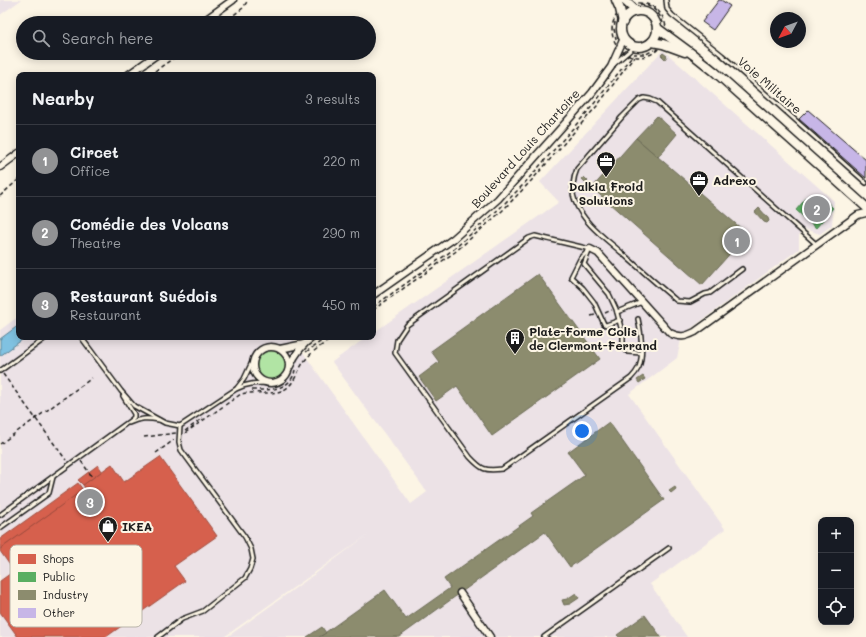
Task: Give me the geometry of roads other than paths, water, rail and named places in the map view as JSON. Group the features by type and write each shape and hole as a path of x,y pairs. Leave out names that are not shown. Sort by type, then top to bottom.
{"main road":[{"path":"616,0 621,10 623,22 622,33 624,38 630,44 635,46 644,46 658,43 695,56"},
{"path":"623,22 631,13 630,5"},
{"path":"630,5 651,15 662,33 695,56 866,207"},
{"path":"658,43 655,38 662,33"}],"street":[{"path":"211,16 233,0"},
{"name":"Boulevard Louis Chartoire","path":"376,293 453,239 498,198 582,104 623,51 624,38"},
{"path":"132,72 149,60"},
{"path":"0,167 16,155"},
{"path":"855,197 858,215"},
{"path":"590,249 598,253 670,333 685,337 695,332 858,215 866,213"},
{"path":"289,370 288,358 280,349 275,347 264,348 259,351 253,360 253,371 260,380 276,383 286,376 289,370 298,350 309,340"},
{"path":"280,349 304,344"},
{"path":"460,593 490,637"}],"lane":[{"name":"Voie Militaire","path":"666,0 666,8 672,15 722,55 866,182"},
{"path":"623,51 635,46"},
{"path":"742,269 710,293 690,302 677,301 593,227 580,211 574,200 573,191 577,169 622,117 639,100 644,98 657,102 816,244"},
{"path":"590,249 535,236 529,238 407,325 397,340 395,353 470,457 479,467 487,470 502,469 631,378 638,369 641,353 641,330 638,319"},
{"path":"590,249 584,264 609,294 620,320 625,350 628,352 641,353"},
{"path":"590,249 580,259 571,277 583,288 594,302 604,324 606,325 620,320"},
{"path":"617,312 642,302"},
{"path":"0,371 43,340"},
{"path":"83,340 134,406 161,421"},
{"path":"236,389 244,379 253,360"},
{"path":"126,425 146,418 180,426 236,389 247,384 270,383"},
{"path":"0,515 126,425 134,417 134,414 121,391"},
{"path":"158,637 182,619 203,610 236,586 245,578 253,560 251,549 245,537 181,450 179,434 180,426"},
{"path":"0,528 49,493 53,477"},
{"path":"544,637 669,548"}],"water":[{"path":"16,327 16,340 22,340 0,356 0,339"}],"place":[{"name":"Dalkia Froid Solutions","path":"606,178"},
{"name":"Adrexo","path":"699,197"},
{"name":"Comédie des Volcans","path":"817,209"},
{"name":"Circet","path":"737,241"},
{"name":"Plate-Forme Colis de Clermont-Ferrand","path":"515,355"},
{"name":"Restaurant Suédois","path":"90,502"},
{"name":"IKEA","path":"108,543"}]}
